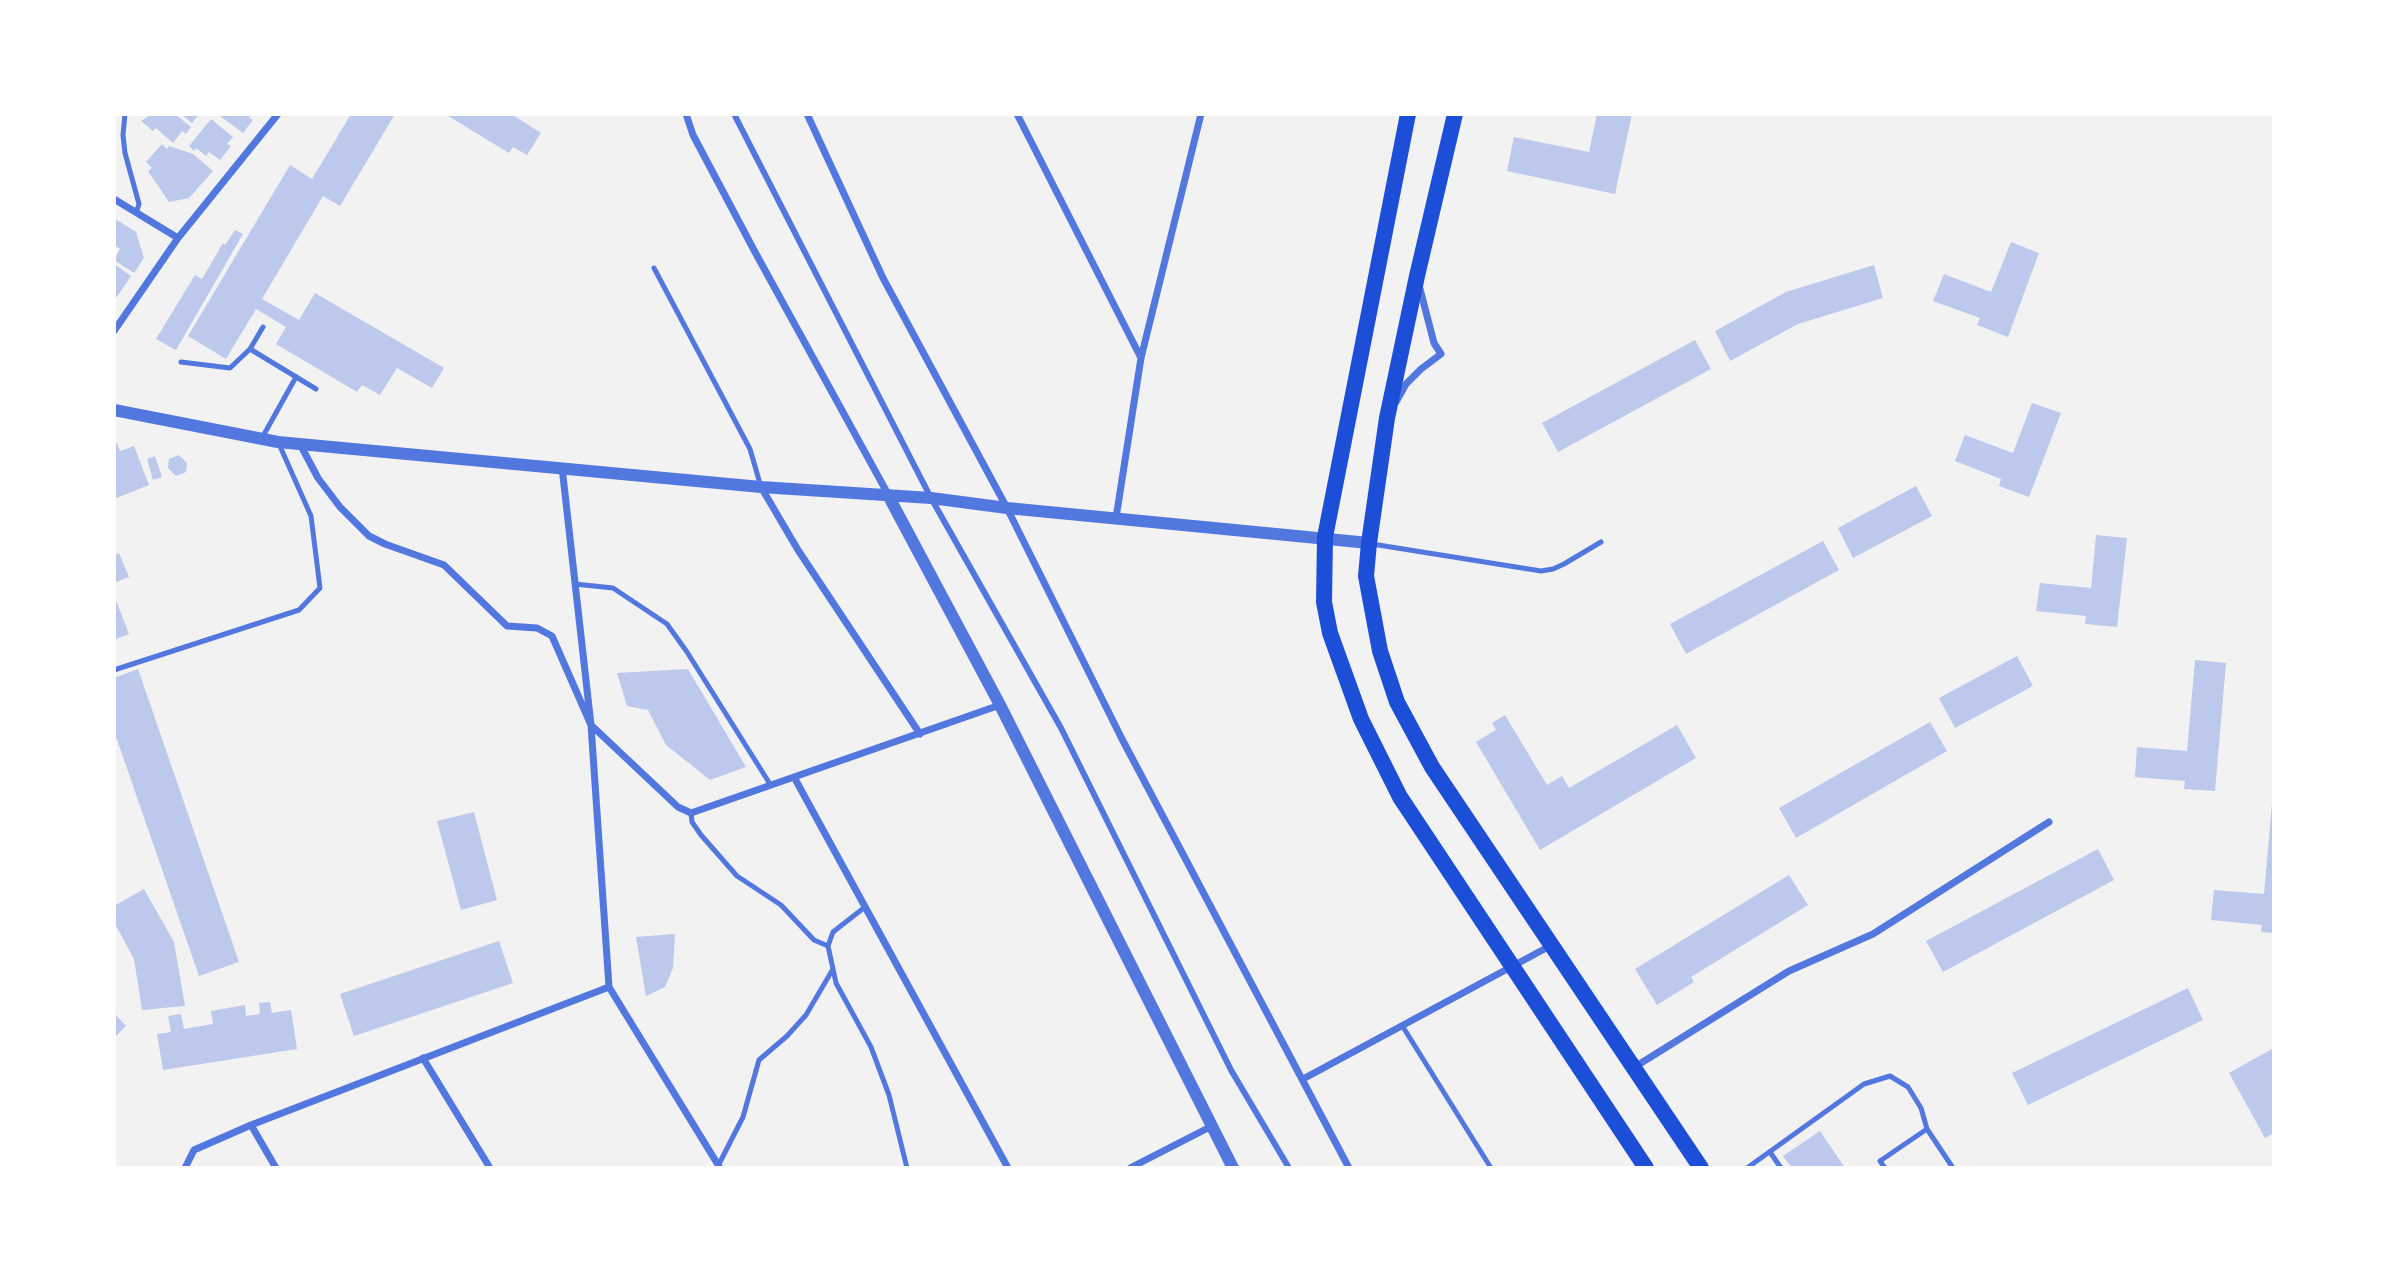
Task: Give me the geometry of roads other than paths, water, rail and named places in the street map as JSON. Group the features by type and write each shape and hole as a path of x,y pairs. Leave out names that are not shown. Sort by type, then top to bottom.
{"main road":[{"path":"1408,114 1325,537 1324,602 1330,634 1361,719 1400,797 1646,1168"},
{"path":"1455,114 1387,418 1369,543 1366,576 1380,651 1397,702 1432,767 1701,1168"}],"street":[{"path":"114,331 178,238 278,114"},
{"path":"686,114 693,135 748,240 1000,705 1210,1127 1233,1168"},
{"path":"734,114 931,498 1061,728 1231,1070 1289,1168"},
{"path":"807,114 883,278 1007,508 1122,739 1349,1168"},
{"path":"1017,114 1141,358"},
{"path":"1116,518 1141,358 1201,114"},
{"path":"114,199 178,238"},
{"path":"1387,418 1406,384 1440,354 1431,333 1417,276"},
{"path":"114,410 278,442 761,487 931,498 1007,508 1369,543"},
{"path":"300,443 318,478 340,507 369,536 444,565 507,626 537,628 552,636 591,725 678,807 691,813 1000,705"},
{"path":"562,467 591,725 609,987 719,1167"},
{"path":"761,487 798,550 920,734"},
{"path":"794,777 1008,1168"},
{"path":"1632,1068 1789,971 1873,934 2049,822"},
{"path":"1303,1079 1550,946"},
{"path":"185,1168 194,1150 251,1125 609,987"},
{"path":"423,1058 490,1168"},
{"path":"251,1125 276,1168"},
{"path":"1130,1168 1210,1127"}],"lane":[{"path":"125,114 124,144 139,204 136,213"},
{"path":"654,268 750,450 761,487"},
{"path":"181,362 230,368 250,349 263,327"},
{"path":"250,349 316,389"},
{"path":"262,438 296,377"},
{"path":"114,670 299,610 320,588 311,516 278,442"},
{"path":"1369,543 1541,571 1564,564 1601,542"},
{"path":"575,584 613,588 667,624 770,784"},
{"path":"691,813 692,822 701,835 737,876 781,905 814,940 828,946"},
{"path":"865,906 833,932 828,946 836,983 871,1047 889,1095 907,1168"},
{"path":"719,1167 743,1117 759,1060 806,1015 833,969"},
{"path":"1403,1027 1491,1168"},
{"path":"1747,1168 1864,1084 1890,1076 1908,1087 1921,1108 1927,1129 1953,1168"},
{"path":"1885,1168 1880,1161 1927,1129"},
{"path":"1770,1152 1781,1168"}]}
